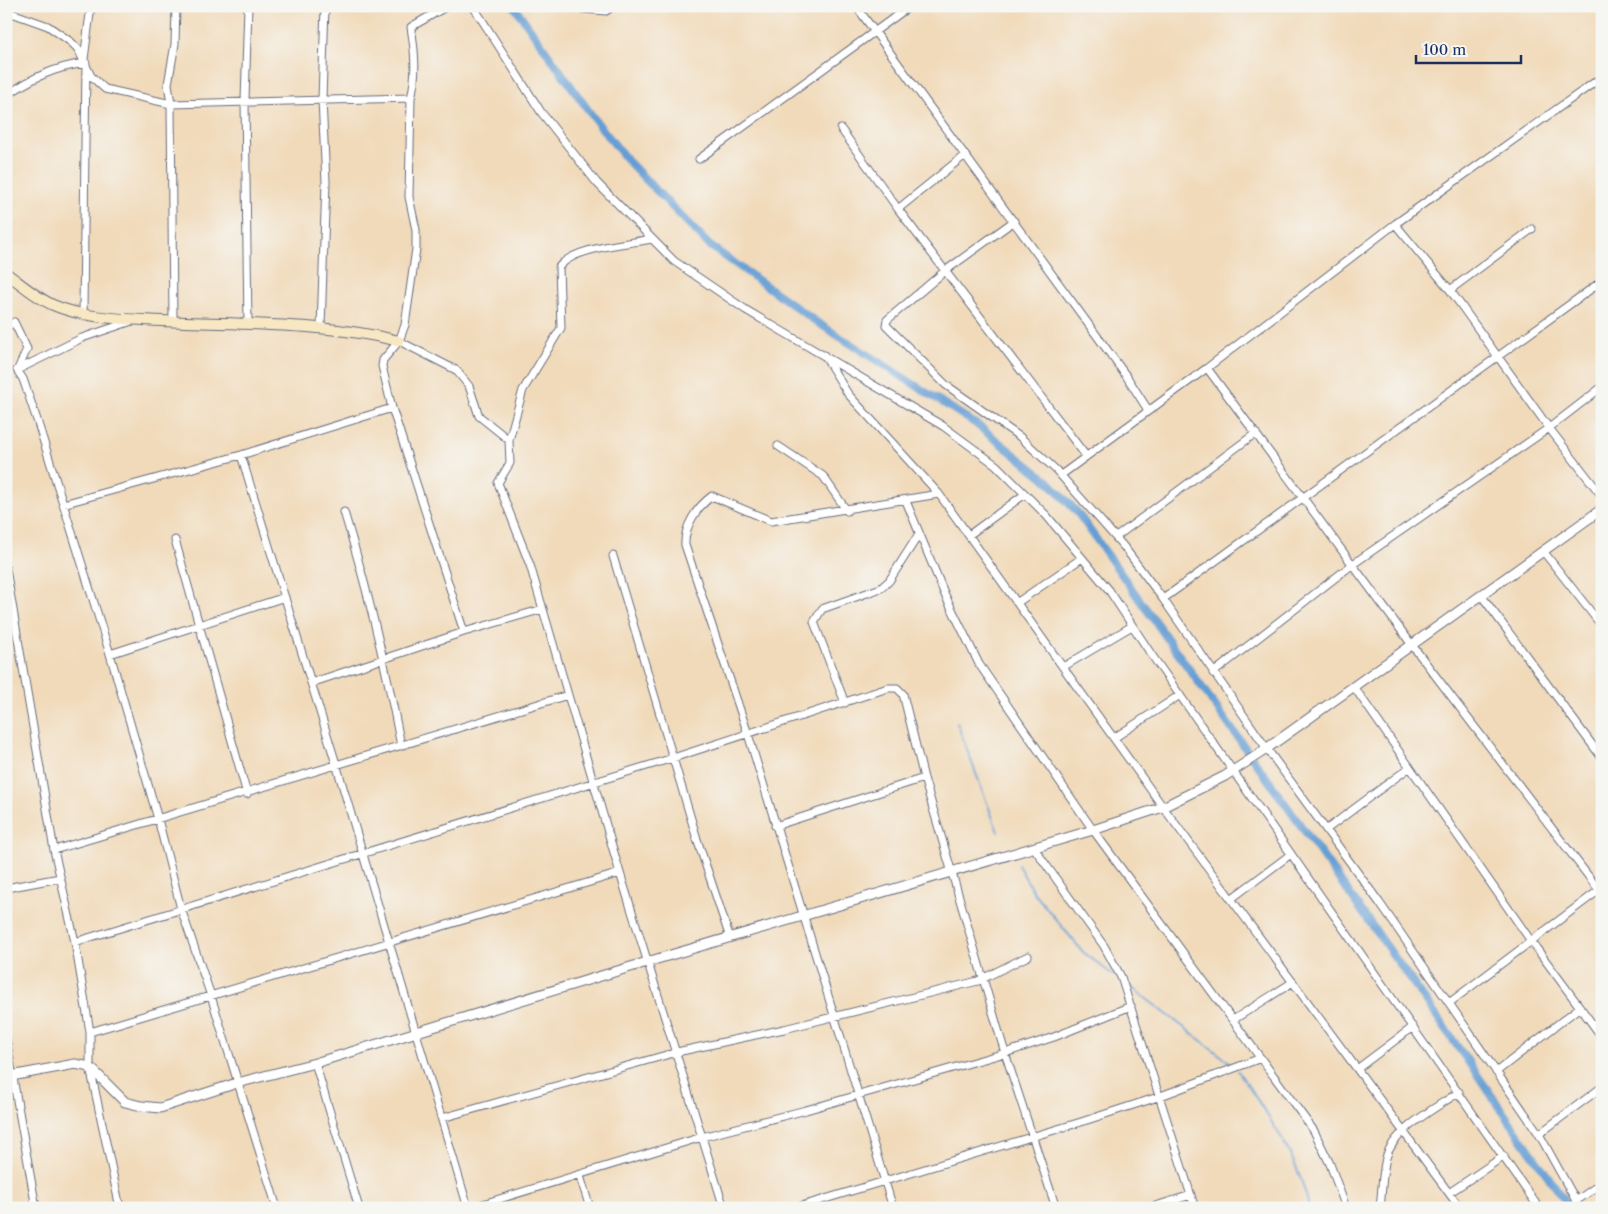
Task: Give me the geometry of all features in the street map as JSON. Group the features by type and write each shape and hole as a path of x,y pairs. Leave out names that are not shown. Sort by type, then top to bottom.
{"main road":[{"path":"6,273 53,305 83,313 137,320 321,328 378,335 399,341"}],"street":[{"path":"83,313 85,61 91,6"},
{"path":"173,321 171,104 168,84 175,44 176,6"},
{"path":"248,6 245,101 248,325"},
{"path":"321,328 326,182 322,100 325,6"},
{"path":"447,6 411,27 416,57 411,98 410,198 417,239 407,316 399,341 383,360 382,366 392,408 464,632"},
{"path":"473,6 541,112 597,183 674,262 730,299 943,426 996,465 1046,515 1109,590 1180,695 1238,768 1291,854 1540,1208"},
{"path":"552,6 606,11 613,6"},
{"path":"856,6 1014,221 1148,410"},
{"path":"699,159 910,6"},
{"path":"6,11 48,26 71,42 85,61 91,76 105,89 171,104 411,98"},
{"path":"6,96 36,76 62,66 85,61"},
{"path":"1061,475 1207,368 1395,224 1602,77"},
{"path":"840,129 945,272 1086,456"},
{"path":"898,209 965,154"},
{"path":"1014,221 945,272 887,320 886,325 946,385 1020,437 1061,475 1116,537 1163,599 1263,752 1327,829 1539,1134 1580,1208"},
{"path":"1395,224 1450,290 1549,428 1602,496"},
{"path":"1450,290 1532,229"},
{"path":"652,239 588,251 570,258 559,267 561,328 523,390 509,440 510,463 498,483 530,566 595,781 620,873 724,1208"},
{"path":"1163,599 1602,281"},
{"path":"18,370 82,338 137,320"},
{"path":"6,327 14,322 27,349 18,370"},
{"path":"399,341 456,370 469,386 479,416 509,440"},
{"path":"824,355 848,394 939,494 1163,807 1460,1208"},
{"path":"1207,368 1412,645 1601,891 1531,941 1449,1004"},
{"path":"18,370 24,379 110,654 158,819 181,909 211,996 277,1208"},
{"path":"1213,673 1353,564 1549,428 1602,387"},
{"path":"63,504 241,455 392,408"},
{"path":"1116,537 1256,433"},
{"path":"778,446 823,476 847,511"},
{"path":"241,455 469,1208 580,1176 702,1137 1005,1052 1054,1037 1130,1006"},
{"path":"893,1208 748,734 685,545 685,533 688,525 704,502 712,496 771,521 847,511 939,494"},
{"path":"969,535 1025,494"},
{"path":"906,501 945,595 979,664 1093,830 1314,1131 1330,1164 1346,1208"},
{"path":"9,1077 75,1064 90,1066 125,1102 160,1108 237,1083 316,1064 647,962 953,873 1163,807 1238,768 1263,752 1602,509"},
{"path":"344,512 363,574 384,658 402,746"},
{"path":"845,703 814,622 817,614 822,609 881,588 889,581 919,534"},
{"path":"175,540 247,794"},
{"path":"1543,551 1602,626"},
{"path":"613,556 673,758 730,938"},
{"path":"1018,602 1082,558"},
{"path":"6,569 54,850 75,942 90,1032 90,1066 120,1208"},
{"path":"1481,595 1602,758"},
{"path":"110,654 285,597"},
{"path":"311,683 464,632 543,610"},
{"path":"1063,667 1132,626"},
{"path":"1354,687 1531,941 1602,1037"},
{"path":"75,942 673,758 888,688 897,688 903,694 924,778 1005,1052 1056,1208"},
{"path":"54,850 337,767 568,695"},
{"path":"1114,738 1180,695"},
{"path":"1327,829 1410,767"},
{"path":"775,826 924,778"},
{"path":"1034,848 1104,946 1121,978 1195,1208"},
{"path":"1231,899 1291,854"},
{"path":"90,1032 620,873"},
{"path":"6,888 60,878"},
{"path":"442,1118 677,1052 984,979 1028,956"},
{"path":"1232,1020 1294,982"},
{"path":"1496,1072 1580,1007"},
{"path":"1357,1069 1413,1027"},
{"path":"6,1038 9,1077 36,1208"},
{"path":"795,1208 1158,1097 1261,1058"},
{"path":"316,1064 360,1208"},
{"path":"1539,1134 1602,1088"},
{"path":"1380,1208 1386,1157 1393,1142 1402,1132 1459,1092"},
{"path":"1449,1193 1504,1156"},
{"path":"580,1176 590,1208"},
{"path":"1576,1201 1602,1183"},
{"path":"1149,1208 1191,1195"}],"waterway":[{"path":"514,6 596,121 627,160 709,245 818,323 976,424 1048,481 1077,512 1428,1004 1570,1208"},
{"path":"957,723 998,832"},
{"path":"1018,865 1034,893 1083,952 1113,975"},
{"path":"1131,987 1232,1064"},
{"path":"1238,1071 1281,1136 1298,1171 1305,1189 1309,1208"}]}
